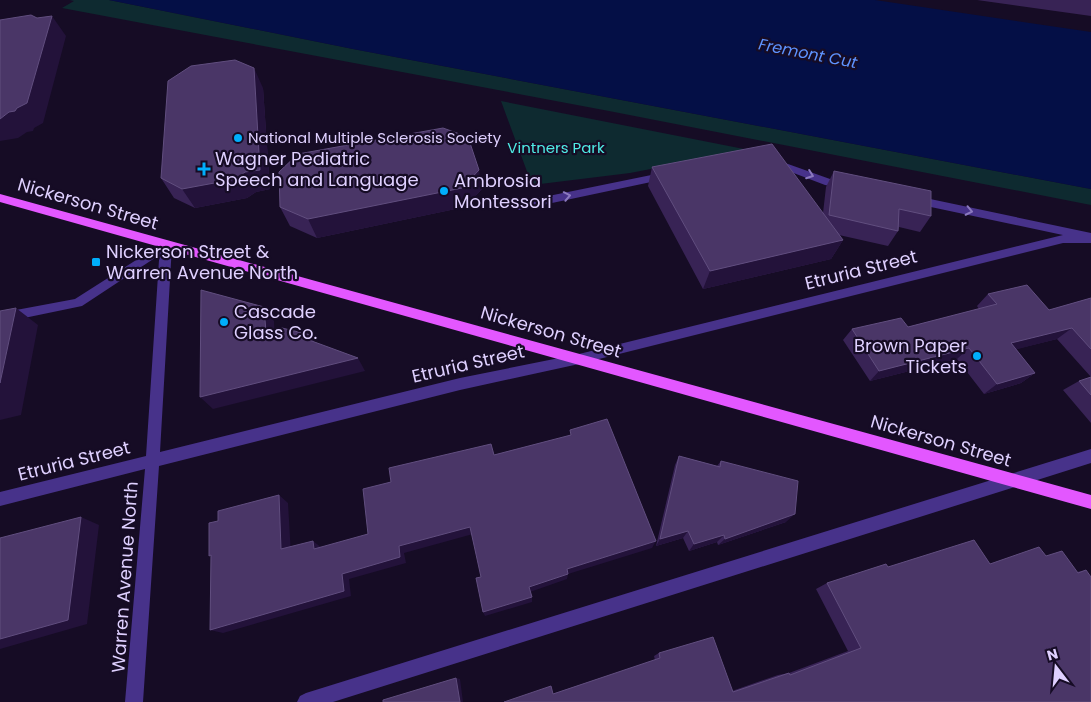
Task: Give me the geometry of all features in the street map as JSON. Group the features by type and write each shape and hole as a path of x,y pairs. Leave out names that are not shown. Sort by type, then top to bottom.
{"main road":[{"name":"Nickerson Street","path":"0,198 166,246 1091,502"}],"street":[{"path":"766,159 829,182 858,188"},
{"path":"519,206 675,175"},
{"path":"906,198 1091,238"},
{"name":"Etruria Street","path":"0,499 460,384 579,359 1063,239 1091,238"},
{"path":"0,318 78,303 166,246"},
{"name":"Warren Avenue North","path":"134,702 166,246"},
{"path":"306,702 1091,456"}],"green space":[{"path":"70,0 109,0 353,49 1091,189 1091,205 609,111 62,8 74,1"},
{"name":"Vintners Park","path":"501,101 749,150 630,173 532,185"}],"water":[{"name":"Fremont Cut","path":"109,0 875,0 1091,32 1091,189 353,49"}],"building":[{"path":"31,15 37,18 52,16 27,103 0,119 0,20"},
{"path":"235,60 254,68 260,170 245,172 236,179 182,189 161,178 168,81 191,66"},
{"path":"443,128 468,137 479,170 462,188 308,219 280,207 279,172 298,154"},
{"path":"772,144 843,240 710,271 652,167"},
{"path":"834,171 931,191 931,216 899,209 898,231 829,215"},
{"path":"1027,285 1049,310 1091,298 1091,349 1072,328 1011,343 1035,373 997,384 969,348 879,371 852,329 901,318 908,327 997,304 988,294"},
{"path":"201,290 264,307 266,332 282,328 311,335 309,340 358,358 200,397"},
{"path":"16,308 0,383 0,311"},
{"path":"1091,377 1091,395 1079,381"},
{"path":"607,419 656,541 567,569 568,574 529,587 532,597 483,612 476,578 481,577 470,527 399,546 400,557 342,574 344,591 210,630 211,555 209,556 209,523 218,521 218,511 279,495 281,549 313,541 314,549 368,534 363,489 391,482 389,468 491,444 494,455 571,435 570,430"},
{"path":"679,456 720,467 721,461 798,481 795,514 725,539 724,535 694,544 688,531 660,539"},
{"path":"81,517 68,620 0,639 0,538"},
{"path":"974,540 990,564 1039,547 1046,556 1062,551 1078,573 1086,570 1091,577 1091,702 504,702 551,686 553,694 660,658 659,653 713,637 733,692 789,673 790,675 861,648 827,583 886,564 888,567"},
{"path":"456,678 460,702 383,702 383,700"}],"place":[{"name":"National Multiple Sclerosis Society","path":"238,138"},
{"name":"Wagner Pediatric Speech and Language","path":"204,169"},
{"name":"Ambrosia Montessori","path":"444,191"},
{"name":"Nickerson Street & Warren Avenue North","path":"96,262"},
{"name":"Cascade Glass Co.","path":"224,322"},
{"name":"Brown Paper Tickets","path":"977,356"}]}
